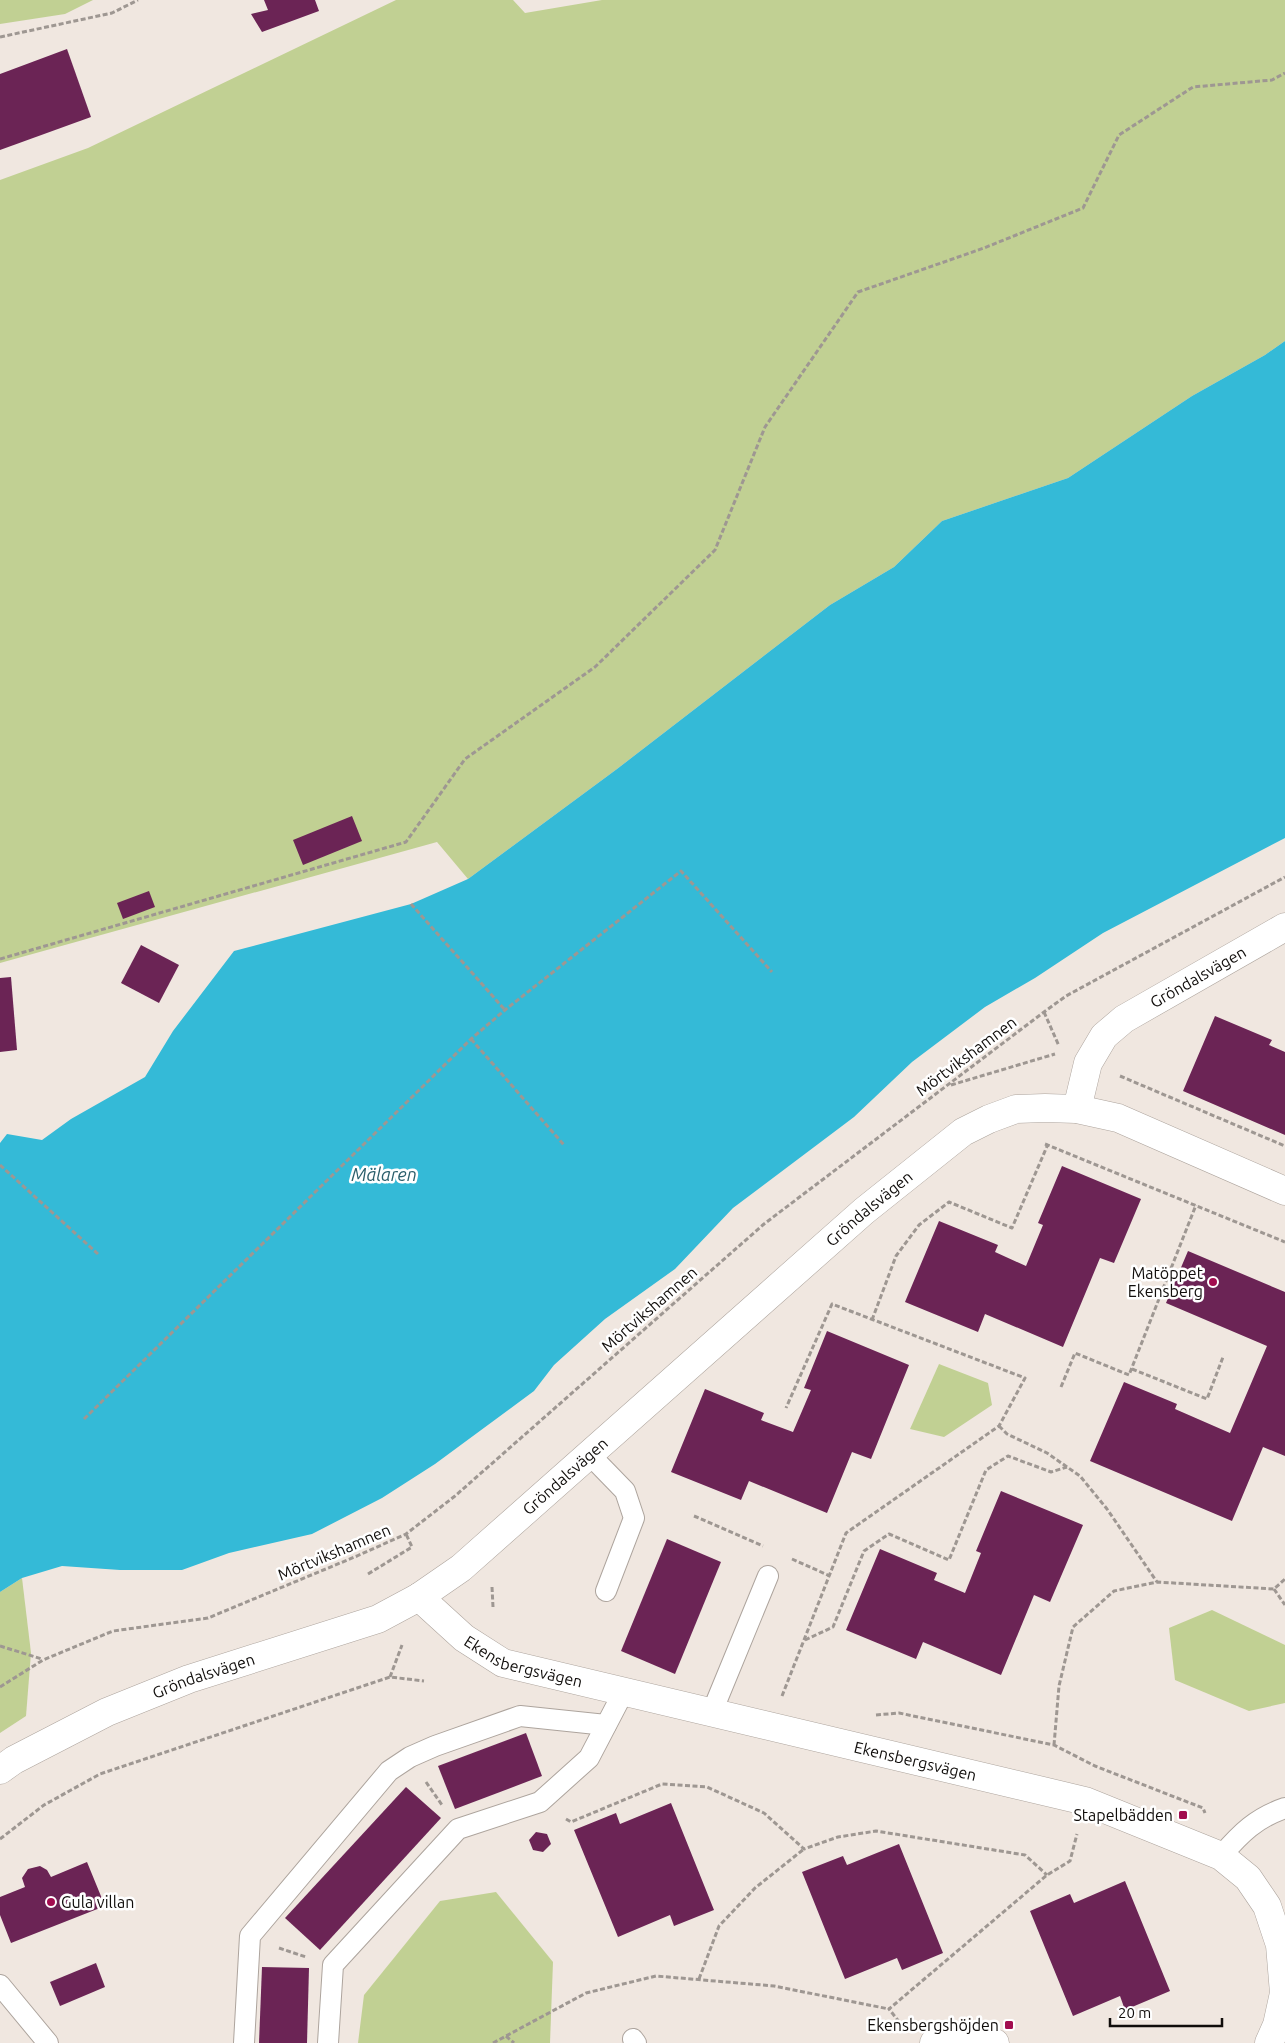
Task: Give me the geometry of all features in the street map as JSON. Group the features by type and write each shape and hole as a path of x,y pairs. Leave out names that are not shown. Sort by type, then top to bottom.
{"street":[{"name":"Gröndalsvägen","path":"1077,1109 1088,1063 1104,1036 1124,1019 1285,927"},
{"name":"Gröndalsvägen","path":"0,1770 14,1760 106,1712 189,1679 378,1619 419,1597 461,1568 864,1211 963,1132 1016,1109 1077,1109 1118,1118 1285,1191"},
{"name":"Ekensbergsvägen","path":"419,1597 464,1638 503,1663 1085,1801 1221,1856 1248,1878 1267,1906 1280,1945 1284,1993 1277,2025 1269,2043"},
{"path":"934,2043 958,2038 995,2043"}],"lane":[{"path":"590,1455 625,1492 634,1518 606,1591"},
{"path":"712,1712 768,1576"},
{"path":"328,2043 333,1966 458,1829 540,1802 589,1758 624,1691"},
{"path":"244,2043 250,1936 389,1770 410,1757 435,1746 520,1716 606,1725"},
{"path":"1221,1856 1243,1830 1268,1814 1285,1808"},
{"path":"0,1985 48,2043"}],"path":[{"path":"0,36 112,13 138,0"},
{"path":"0,958 406,842 465,760 596,667 715,550 765,427 858,292 984,248 1083,208 1119,136 1193,87 1272,80 1285,73"},
{"path":"84,1419 471,1039 681,871 772,972"},
{"name":"Mörtvikshamnen","path":"0,1688 43,1660 113,1631 208,1618 406,1534 455,1496 764,1224 1044,1012 1066,996 1285,877"},
{"path":"411,904 505,1010"},
{"path":"948,1086 1062,1052 1044,1012"},
{"path":"471,1039 564,1145"},
{"path":"1118,1075 1285,1146"},
{"path":"1040,1143 1048,1144 1285,1242"},
{"path":"872,1320 896,1256 920,1225 949,1202 1012,1228 1048,1144"},
{"path":"0,1165 98,1254"},
{"path":"1061,1387 1075,1353 1129,1375 1196,1205"},
{"path":"769,1727 846,1533 999,1426 1025,1378 832,1304 786,1408"},
{"path":"1132,1369 1207,1399 1224,1358"},
{"path":"999,1426 1007,1434 1047,1453 1080,1476 1108,1509 1157,1582"},
{"path":"804,1640 833,1627 864,1551 889,1534 949,1560 986,1470 1008,1456 1051,1472 1067,1466"},
{"path":"368,1574 412,1547 406,1534"},
{"path":"1054,1745 1059,1686 1073,1627 1114,1591 1157,1582 1274,1589 1285,1578"},
{"path":"493,1607 491,1590 494,1582"},
{"path":"1274,1589 1285,1606"},
{"path":"0,1646 43,1660"},
{"path":"0,1839 44,1805 100,1774 390,1677 424,1681"},
{"path":"871,1716 899,1713 1054,1745 1096,1766 1202,1808 1221,1856"},
{"path":"889,2009 1047,1876 1070,1861 1096,1766"},
{"path":"421,1774 448,1813"},
{"path":"540,1802 571,1822 662,1784 707,1787 764,1813 804,1849"},
{"path":"699,1979 719,1926 755,1888 804,1849 838,1838 876,1832 1024,1855 1047,1876"},
{"path":"270,1944 314,1960"},
{"path":"493,2043 586,1993 656,1976 774,1986 889,2009 905,2029"},
{"path":"506,2036 514,2043"}],"green space":[{"path":"0,0 93,0 65,14 0,24"},
{"path":"396,0 513,0 525,13 602,0 1285,0 1285,341 1265,355 1192,396 1068,478 942,521 894,567 830,605 617,769 468,879 437,842 0,963 0,180 88,148"},
{"path":"939,1364 988,1383 992,1405 944,1437 910,1429"},
{"path":"22,1578 31,1653 26,1716 0,1733 0,1592"},
{"path":"1212,1610 1285,1645 1285,1703 1249,1711 1175,1680 1169,1628"},
{"path":"496,1892 553,1962 550,2043 358,2043 364,1995 440,1901"}],"water":[{"name":"Mälaren","path":"1285,341 1285,838 1103,933 1035,978 985,1007 912,1062 854,1117 733,1208 675,1269 605,1319 554,1365 534,1391 435,1464 382,1498 312,1534 229,1553 182,1570 120,1570 62,1566 22,1578 0,1592 0,1143 7,1134 42,1140 71,1119 145,1077 173,1031 234,951 411,904 468,879 617,769 830,605 894,567 942,521 1068,478 1192,396 1265,355"}],"building":[{"path":"264,0 315,0 319,11 262,32 251,14 268,10"},
{"path":"67,49 91,117 0,150 0,74"},
{"path":"352,816 362,841 303,865 293,840"},
{"path":"149,891 155,907 123,919 117,903"},
{"path":"141,945 179,965 159,1003 121,983"},
{"path":"11,977 17,1050 0,1052 0,978"},
{"path":"1215,1016 1272,1040 1269,1045 1285,1052 1285,1135 1183,1091"},
{"path":"1062,1166 1141,1199 1114,1263 1100,1258 1063,1347 985,1314 978,1332 905,1302 939,1221 998,1245 995,1252 1026,1266 1043,1225 1038,1223"},
{"path":"1188,1251 1285,1292 1285,1456 1263,1447 1232,1521 1090,1461 1124,1382 1177,1404 1175,1409 1230,1433 1267,1346 1166,1303"},
{"path":"827,1331 909,1365 871,1459 852,1452 827,1513 749,1481 741,1500 671,1472 705,1389 764,1413 761,1420 793,1432 811,1390 804,1388"},
{"path":"1001,1491 1083,1525 1050,1602 1034,1595 1001,1675 923,1642 916,1659 846,1630 880,1549 937,1573 934,1580 965,1593 981,1553 976,1551"},
{"path":"667,1539 721,1562 675,1674 621,1651"},
{"path":"526,1733 542,1776 455,1809 438,1766"},
{"path":"406,1787 441,1818 320,1950 285,1918"},
{"path":"671,1803 714,1910 674,1926 670,1915 618,1937 574,1830 616,1813 620,1824"},
{"path":"536,1832 547,1834 551,1844 543,1852 533,1850 529,1840"},
{"path":"899,1844 943,1953 902,1970 897,1958 845,1979 802,1872 843,1856 847,1865"},
{"name":"Gula villan","path":"87,1862 105,1906 11,1943 0,1915 0,1897 25,1887 22,1878 28,1869 40,1866 47,1870 51,1877"},
{"path":"1125,1881 1170,1991 1125,2010 1120,1996 1073,2016 1030,1911 1070,1894 1074,1903"},
{"path":"96,1963 105,1987 60,2006 50,1982"},
{"path":"262,1967 309,1968 307,2043 259,2043"}],"place":[{"name":"Matöppet Ekensberg","path":"1213,1282"},
{"name":"Stapelbädden","path":"1183,1815"},
{"name":"Gula villan","path":"51,1902"},
{"name":"Ekensbergshöjden","path":"1009,2025"}]}
